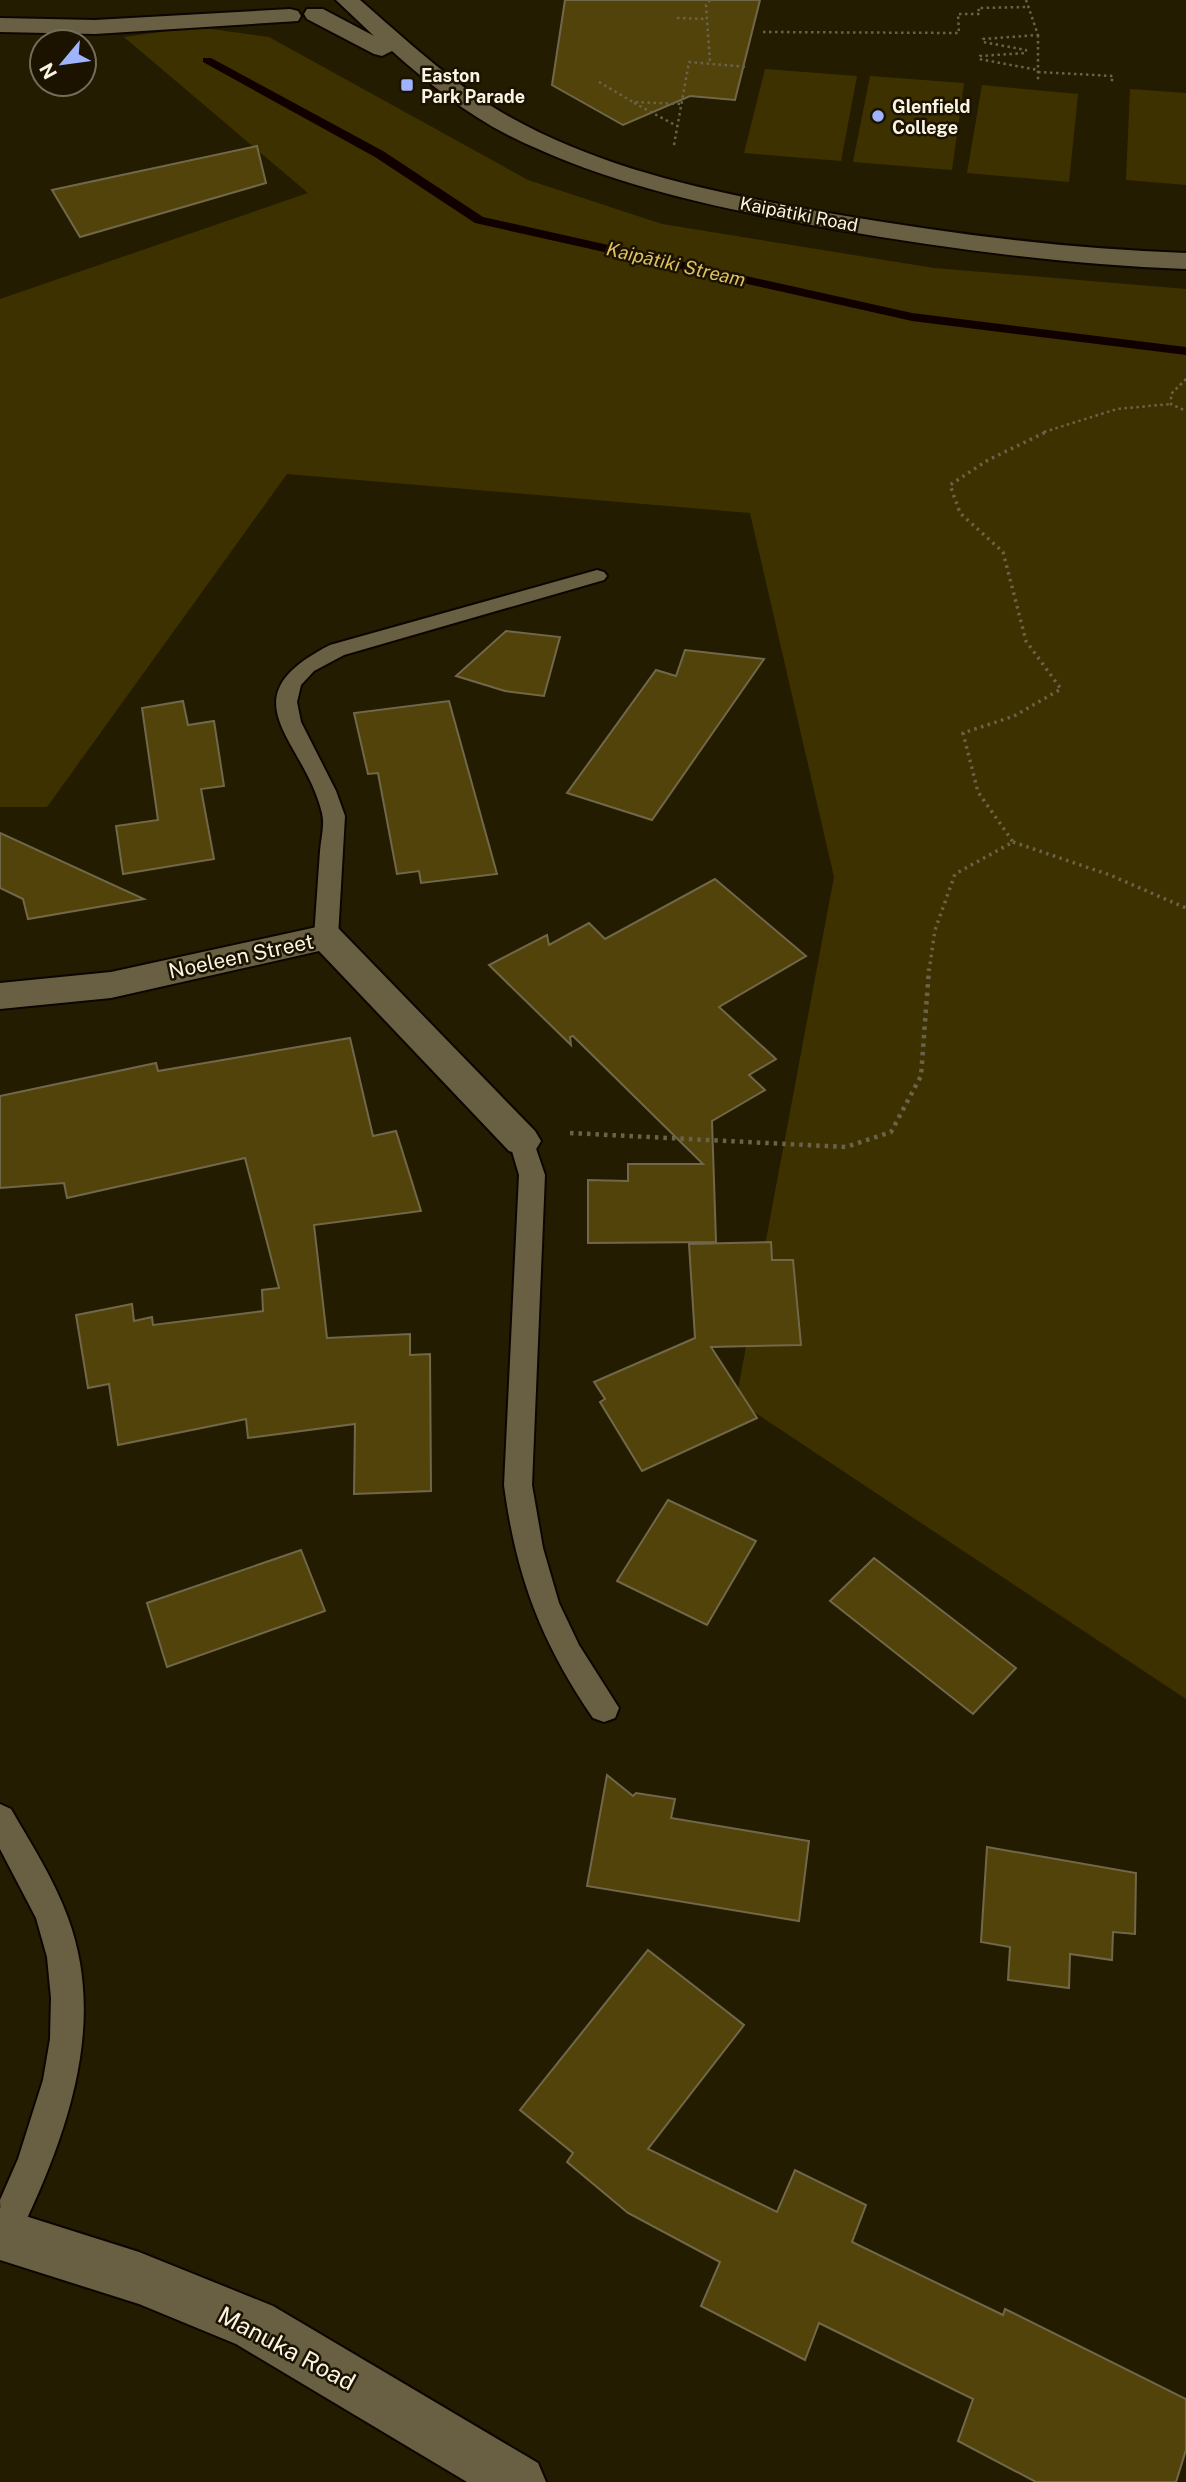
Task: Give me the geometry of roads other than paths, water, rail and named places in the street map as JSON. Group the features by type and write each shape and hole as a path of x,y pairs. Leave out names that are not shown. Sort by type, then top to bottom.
{"main road":[{"path":"133,24 230,0"},
{"path":"257,0 267,10 290,16"},
{"path":"0,25 54,28 227,22 315,14 329,11 346,0"},
{"name":"Kaipātiki Road","path":"346,0 437,78 477,107 555,149 659,185 766,209 935,239 1110,259 1186,261"},
{"name":"Kaipātiki Road","path":"315,14 437,78"},
{"name":"Noeleen Street","path":"0,996 111,985 326,937 522,1141"},
{"name":"Manuka Road","path":"1,2234 139,2278 254,2325 519,2482"}],"lane":[{"path":"326,937 334,816 330,800 289,722 284,705 286,691 293,678 312,662 337,650 597,576"},
{"path":"522,1141 532,1175 532,1236 518,1485 524,1533 535,1581 560,1640 604,1708"},
{"path":"0,1819 52,1919 63,1959 67,2008 64,2060 51,2118 31,2176 1,2234"}],"waterway":[{"name":"Kaipātiki Stream","path":"207,60 379,154 479,220 912,317 1186,351"}],"place":[{"name":"Easton Park Parade","path":"407,85"},
{"name":"Glenfield College","path":"878,116"}]}
